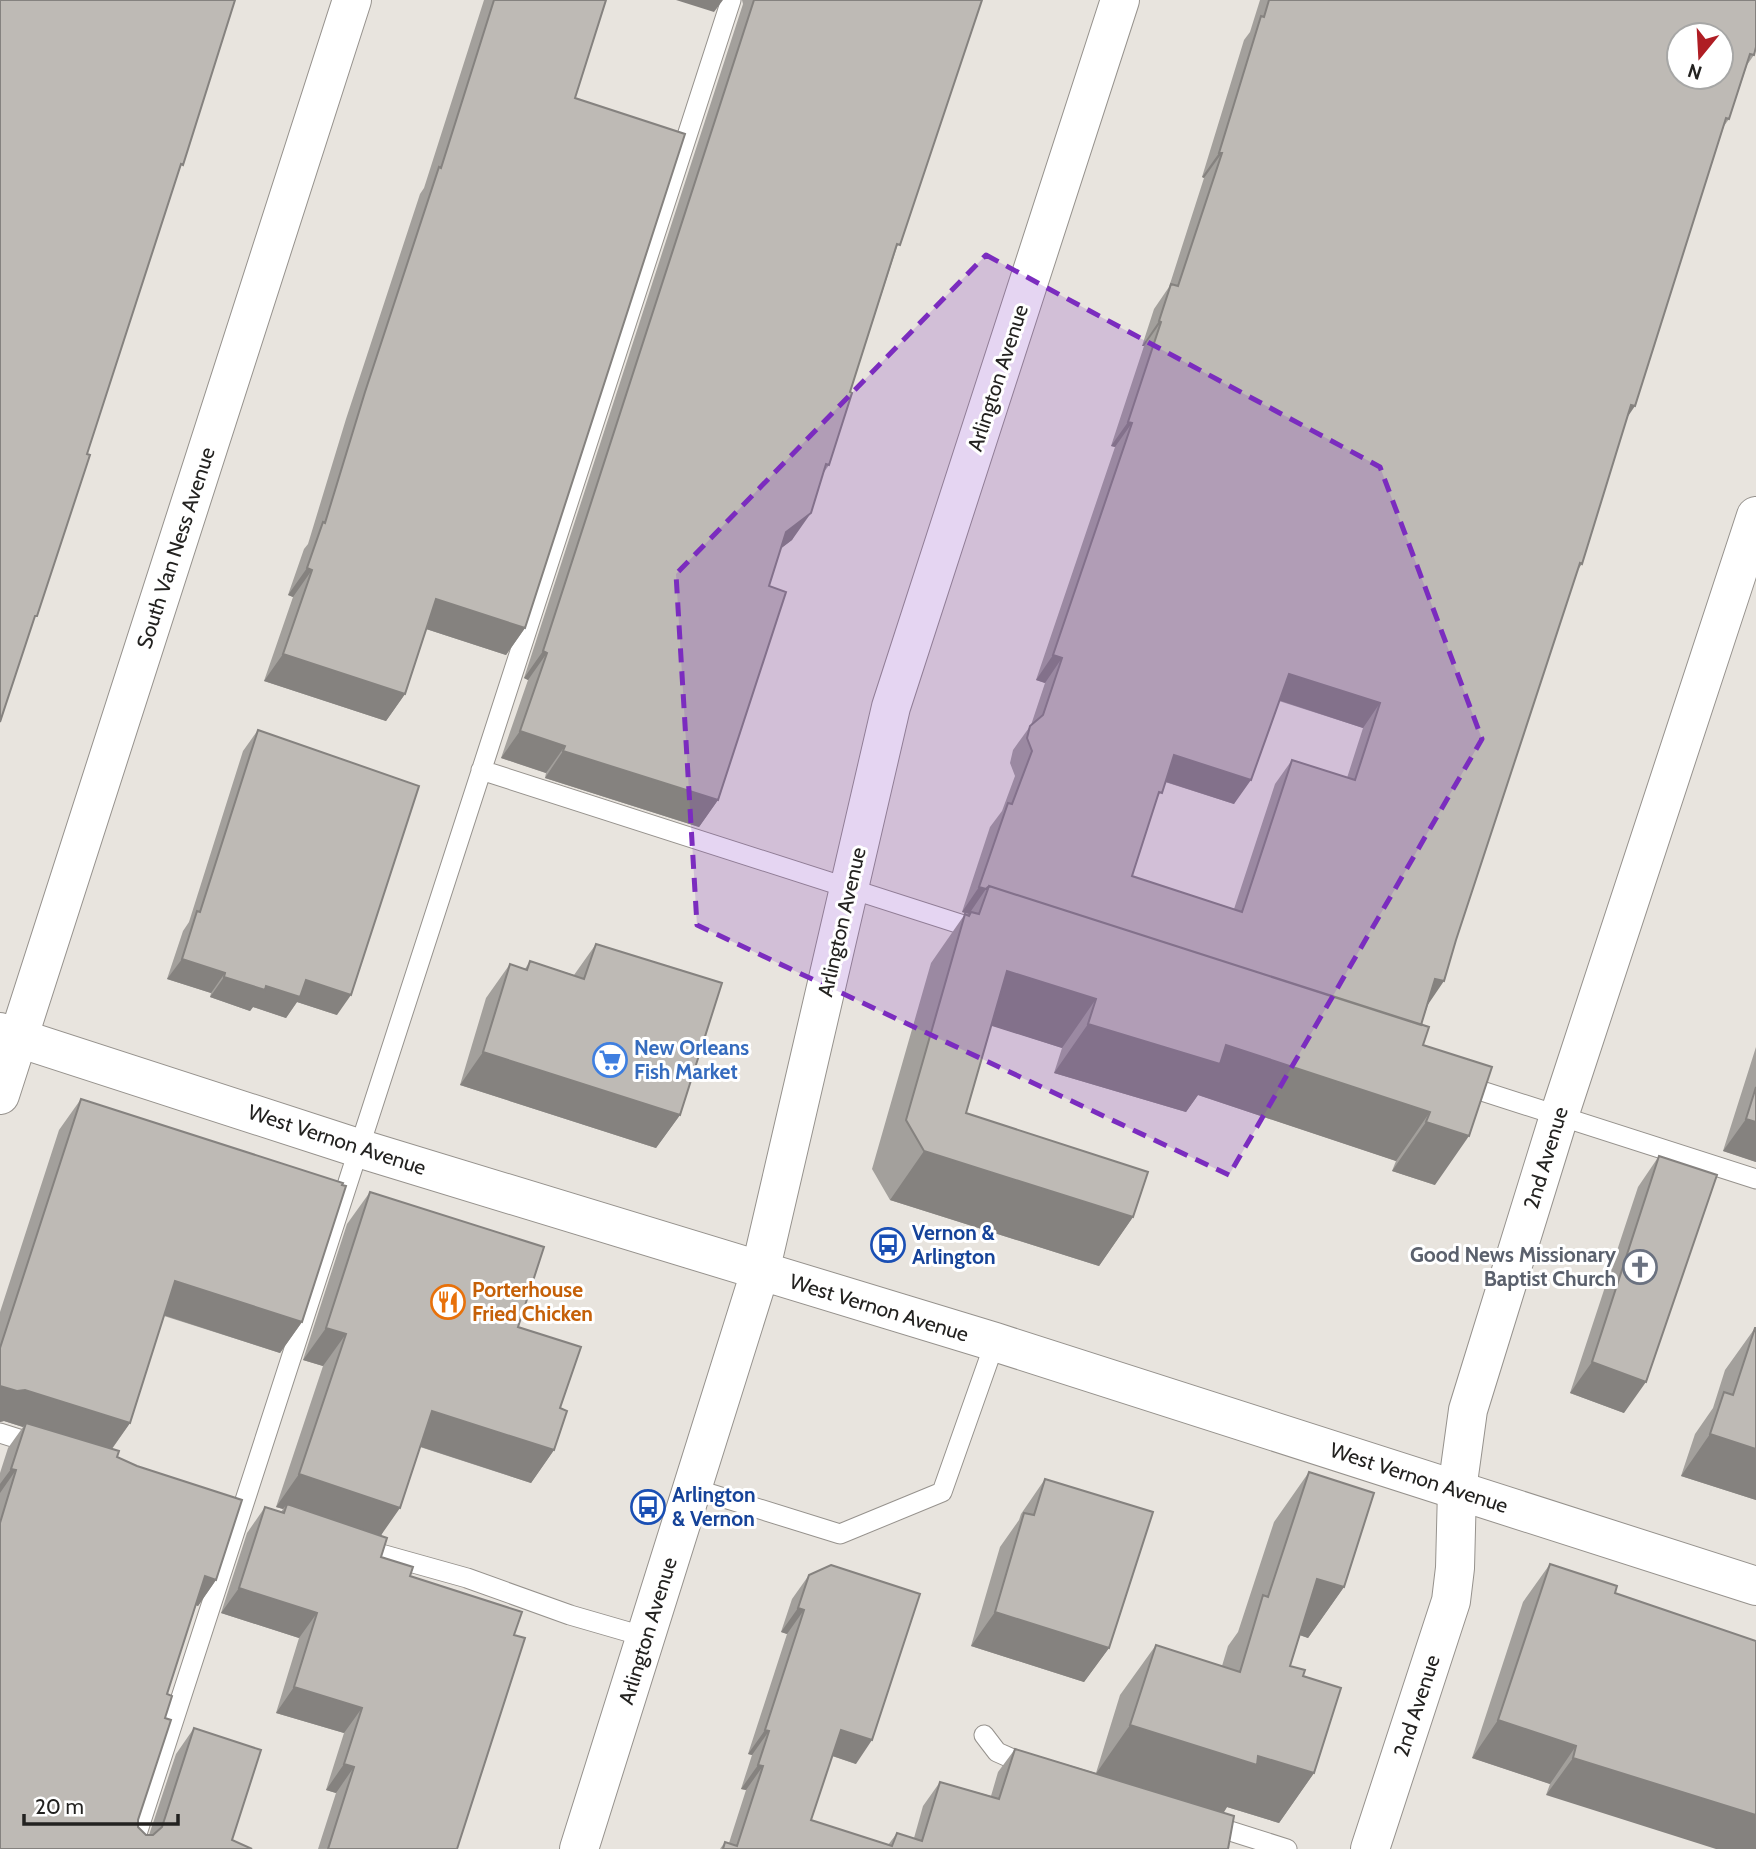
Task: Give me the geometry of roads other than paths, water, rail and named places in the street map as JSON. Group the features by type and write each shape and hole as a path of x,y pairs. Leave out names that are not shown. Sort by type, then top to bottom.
{"main road":[{"name":"South Van Ness Avenue","path":"0,1095 9,1035 352,0"},
{"name":"Arlington Avenue","path":"579,1849 760,1272 891,707 1120,0"},
{"name":"2nd Avenue","path":"1370,1849 1451,1601 1455,1568 1457,1490 1468,1410 1559,1116 1756,516"},
{"name":"West Vernon Avenue","path":"9,1035 358,1148 995,1342 1756,1586"}],"lane":[{"path":"132,1849 236,1506 358,1148 731,0"},
{"path":"481,770 994,934"},
{"path":"1441,1078 1756,1180"},
{"path":"692,1488 840,1534 942,1492 995,1342"},
{"path":"0,1433 58,1451"},
{"path":"236,1506 264,1515"},
{"path":"343,1542 467,1578 570,1615 646,1637"},
{"path":"984,1735 997,1752 1045,1772"},
{"path":"1191,1818 1287,1849"}],"place":[{"name":"New Orleans Fish Market","path":"610,1060"},
{"name":"Vernon & Arlington","path":"888,1245"},
{"name":"Good News Missionary Baptist Church","path":"1640,1267"},
{"name":"Porterhouse Fried Chicken","path":"448,1302"},
{"name":"Arlington & Vernon","path":"648,1507"}]}
